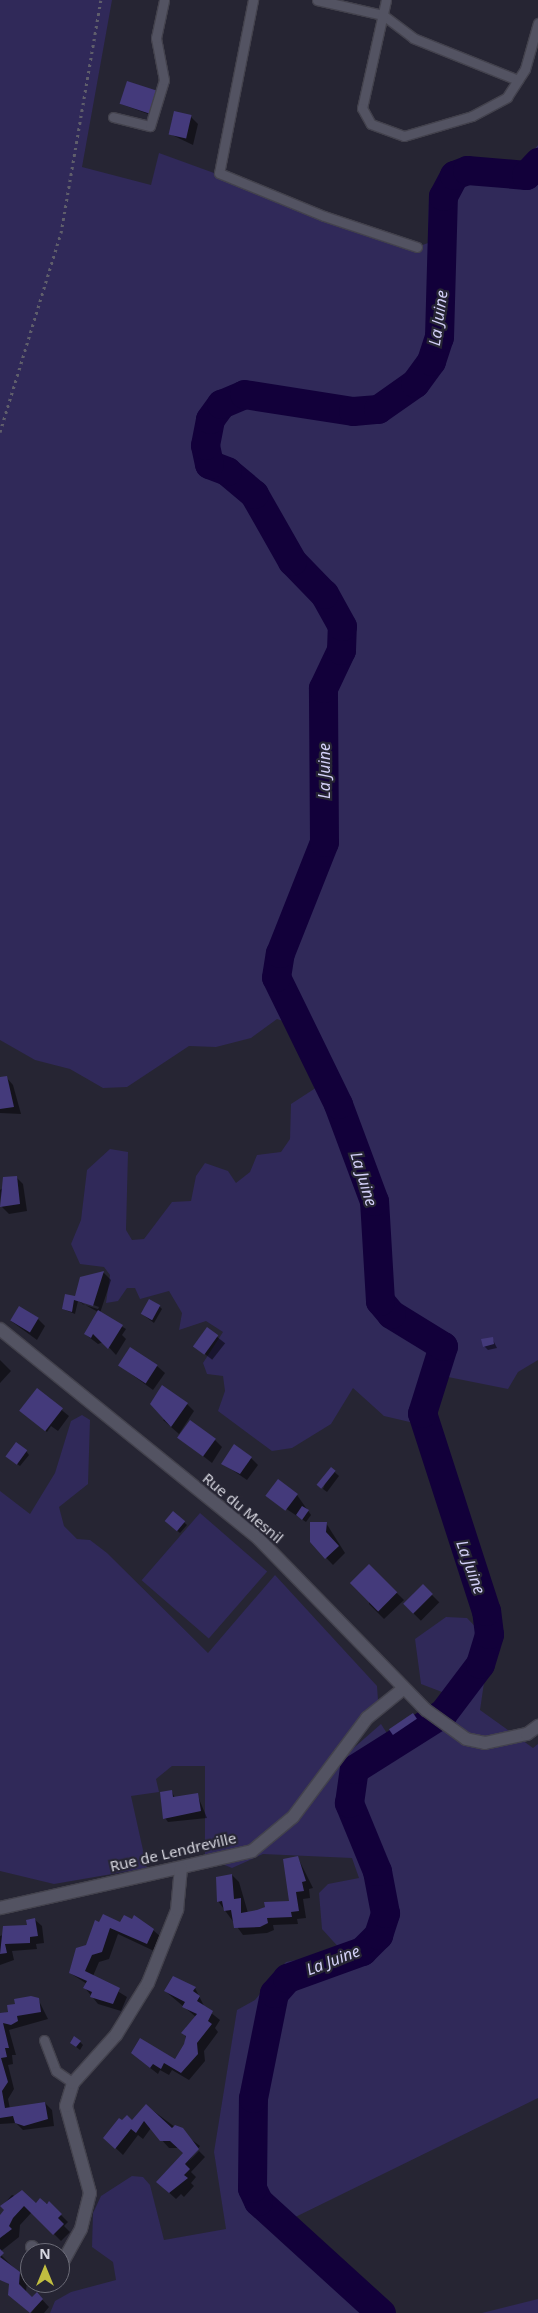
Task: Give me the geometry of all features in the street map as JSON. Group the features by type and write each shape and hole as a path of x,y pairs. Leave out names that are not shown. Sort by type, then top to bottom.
{"street":[{"name":"Rue du Mesnil","path":"0,1329 259,1539 403,1689 426,1710 466,1739 485,1743 512,1739 538,1726"},
{"name":"Rue de Lendreville","path":"0,1908 230,1859 271,1839 293,1817 367,1718 403,1689"},
{"path":"70,2249 81,2229 90,2193 66,2106 74,2083 116,2035 148,1983 177,1910 181,1868"}],"lane":[{"path":"113,117 150,126 164,80 156,38 164,0"},
{"path":"253,0 219,173 324,216 417,247"},
{"path":"317,0 383,15 413,38 518,80"},
{"path":"386,0 362,108 372,124 404,136 472,116 507,97 518,80 538,23"},
{"path":"44,2040 56,2071 74,2083"}],"path":[{"path":"0,432 61,233 101,0"}],"shaded area":[{"path":"0,0 112,0 82,167 151,185 159,153 417,247 428,243 429,199 444,173 473,162 519,167 538,145 538,1360 518,1372 508,1389 443,1376 432,1413 414,1423 384,1416 353,1388 331,1424 292,1448 272,1451 218,1411 225,1391 223,1376 207,1374 203,1363 223,1332 206,1321 179,1330 182,1313 169,1291 140,1299 135,1288 127,1288 118,1301 106,1303 110,1275 104,1267 80,1264 71,1244 81,1220 87,1170 110,1149 128,1152 126,1230 132,1240 144,1239 172,1202 191,1201 196,1176 205,1163 228,1171 236,1183 250,1172 257,1155 281,1152 290,1139 291,1104 331,1078 327,1051 307,1029 277,1019 251,1038 216,1047 189,1046 127,1087 103,1088 70,1069 35,1060 0,1040"},
{"path":"82,1415 90,1420 88,1484 59,1507 64,1526 77,1539 90,1540 107,1553 208,1653 275,1575 377,1686 378,1700 341,1741 349,1752 381,1724 397,1749 426,1728 430,1735 458,1711 442,1692 421,1684 415,1639 446,1617 467,1618 490,1642 480,1710 533,1748 538,1744 538,2098 275,2227 326,2277 362,2302 367,2313 50,2313 55,2301 71,2292 116,2280 113,2262 92,2247 93,2213 101,2196 132,2176 143,2177 150,2185 164,2240 226,2229 214,2152 237,2010 255,2000 286,1962 342,1951 322,1929 319,1893 328,1884 359,1878 352,1858 263,1854 232,1868 205,1857 205,1766 172,1766 156,1779 159,1792 131,1796 147,1868 54,1884 0,1871 0,1491 30,1514 55,1473 71,1421"},
{"path":"200,1513 267,1571 209,1639 142,1580"},
{"path":"538,2299 538,2313 482,2313"}],"building":[{"path":"127,81 160,92 153,115 120,104"},
{"path":"174,111 192,115 186,138 169,134"},
{"path":"7,1076 14,1107 0,1109 0,1077"},
{"path":"17,1176 20,1204 0,1207 3,1177"},
{"path":"104,1271 93,1306 74,1300 72,1312 62,1309 65,1294 75,1296 80,1277"},
{"path":"149,1299 160,1305 152,1320 141,1314"},
{"path":"19,1306 39,1318 30,1332 10,1321"},
{"path":"98,1310 123,1325 108,1349 93,1334 91,1338 84,1334"},
{"path":"207,1327 218,1335 204,1355 193,1346"},
{"path":"493,1337 494,1344 483,1347 481,1339"},
{"path":"130,1347 158,1365 146,1383 118,1365"},
{"path":"162,1385 188,1403 171,1427 150,1404"},
{"path":"37,1388 63,1408 45,1431 19,1411"},
{"path":"190,1420 216,1439 203,1457 177,1438"},
{"path":"16,1442 27,1450 17,1465 5,1457"},
{"path":"234,1444 252,1457 240,1474 221,1464"},
{"path":"331,1467 336,1471 321,1489 317,1485"},
{"path":"278,1479 298,1494 285,1511 265,1496"},
{"path":"302,1506 309,1510 302,1520 296,1515"},
{"path":"173,1511 185,1521 177,1531 165,1521"},
{"path":"310,1522 327,1522 326,1532 339,1546 325,1559 310,1542"},
{"path":"369,1564 397,1592 378,1611 350,1583"},
{"path":"423,1584 433,1594 413,1614 403,1604"},
{"path":"413,1713 417,1719 393,1735 389,1729"},
{"path":"172,1790 173,1797 198,1793 201,1811 163,1819 160,1792"},
{"path":"298,1856 306,1881 302,1882 304,1891 296,1892 299,1911 291,1912 292,1917 267,1918 268,1923 260,1927 234,1928 231,1910 224,1911 222,1901 217,1902 216,1877 232,1874 234,1899 241,1898 241,1913 257,1910 265,1907 264,1902 289,1901 283,1859"},
{"path":"103,1914 120,1922 124,1915 132,1919 134,1915 154,1929 147,1944 110,1928 102,1952 92,1955 85,1971 120,1988 113,2004 90,1997 92,1992 83,1988 87,1981 69,1973 76,1948 86,1945 95,1920 99,1922"},
{"path":"35,1918 38,1936 30,1937 30,1943 5,1944 7,1953 0,1954 3,1926 27,1925 26,1920"},
{"path":"173,1976 196,1987 193,1991 200,1996 197,2001 213,2011 208,2021 212,2024 197,2043 198,2054 181,2073 164,2063 161,2069 153,2064 150,2068 131,2053 140,2038 175,2059 184,2044 186,2036 181,2033 197,2014 182,2007 185,2002 164,1991"},
{"path":"31,1996 39,1998 41,2012 17,2016 18,2021 11,2025 3,2023 9,2048 5,2048 7,2057 1,2058 8,2082 2,2091 5,2108 45,2102 48,2119 24,2126 15,2123 13,2116 0,2118 0,2013 8,2012 7,2005 15,2004 14,1999"},
{"path":"74,2036 81,2041 76,2047 70,2043"},
{"path":"146,2104 172,2128 175,2125 183,2128 199,2149 185,2164 190,2169 184,2175 188,2178 169,2193 156,2182 183,2153 170,2141 160,2141 144,2121 136,2133 131,2129 115,2149 103,2138 119,2118 122,2120 127,2115 132,2120"},
{"path":"22,2190 36,2203 40,2198 47,2204 49,2201 62,2214 58,2218 64,2224 53,2235 24,2206 13,2218 9,2226 12,2229 0,2238 0,2215 4,2210 0,2206"},
{"path":"0,2249 4,2253 0,2257"},
{"path":"0,2257 20,2272 20,2293 28,2293 32,2297 38,2293 43,2299 30,2313 8,2295 9,2284 0,2280"}],"waterway":[{"name":"La Juine","path":"381,2313 258,2201 252,2188 253,2098 274,1993 287,1978 362,1951 378,1935 385,1913 377,1871 349,1803 354,1769 443,1713 480,1664 489,1634 486,1611 422,1413 443,1346 391,1314 380,1301 374,1201 338,1104 276,977 280,953 324,842 323,688 341,650 342,626 324,594 292,561 254,494 227,471 209,464 205,445 210,419 221,404 244,394 353,411 378,409 415,383 431,361 439,337 443,196 454,175 467,170 526,175 538,162"}]}
